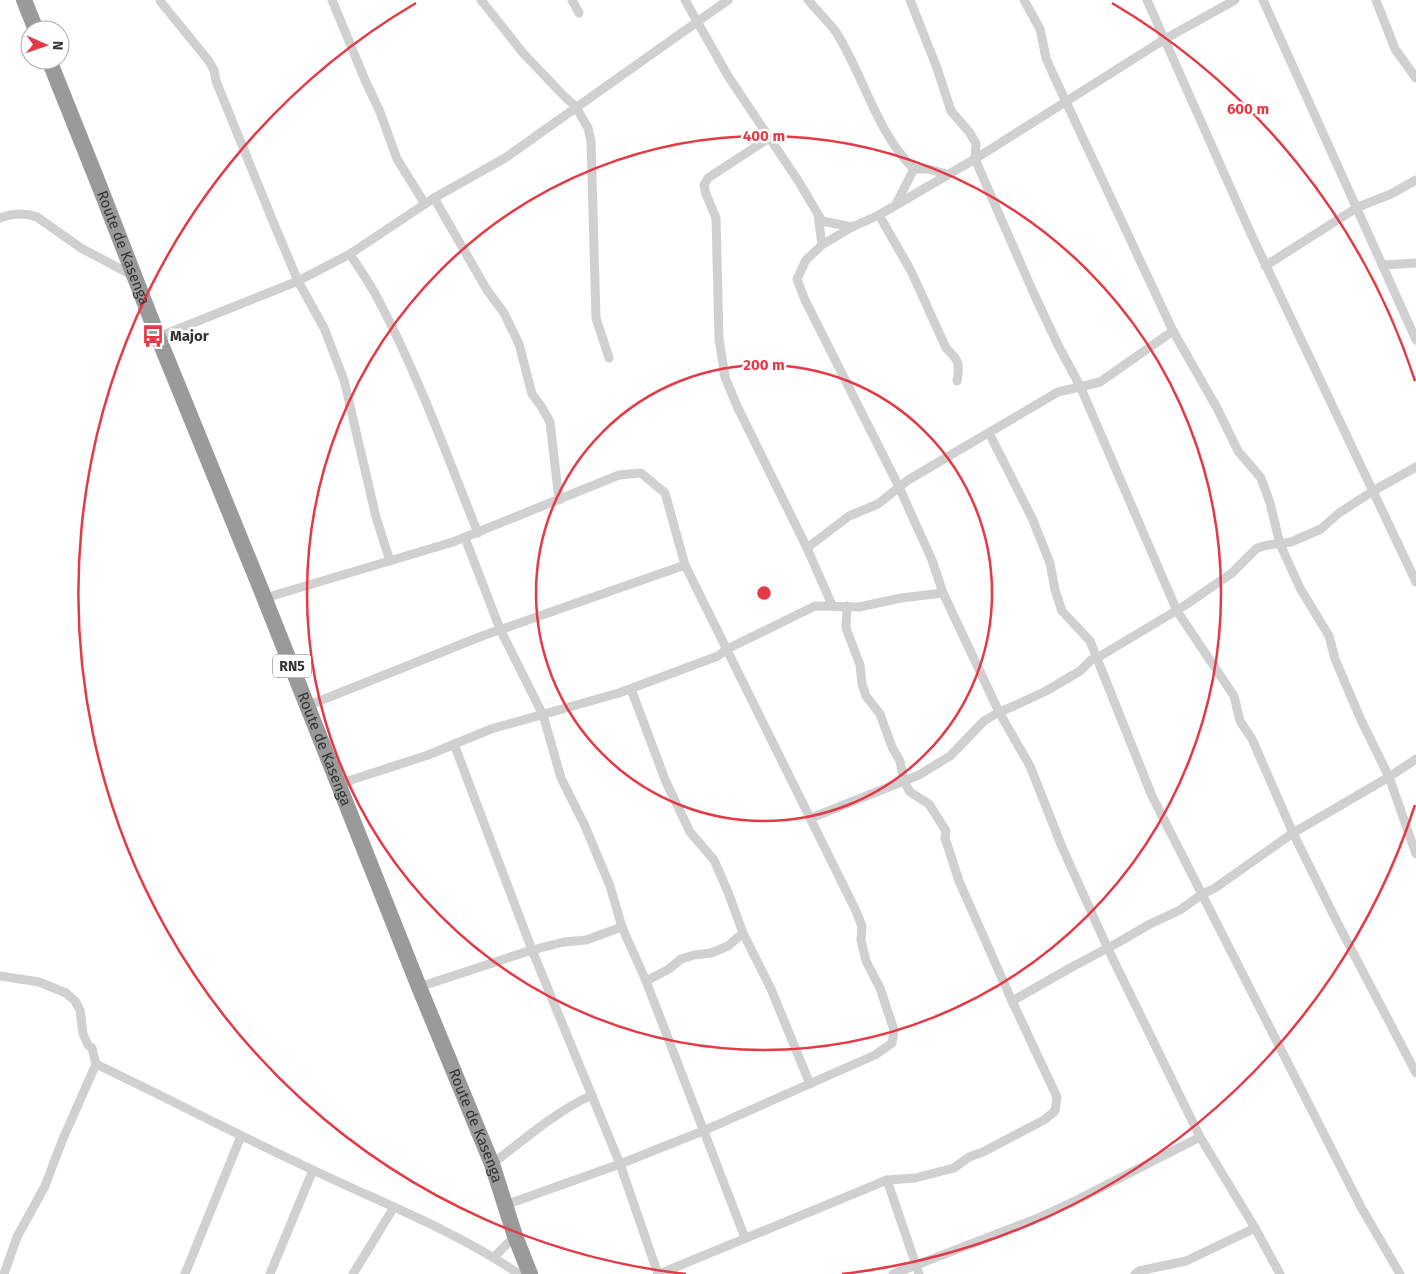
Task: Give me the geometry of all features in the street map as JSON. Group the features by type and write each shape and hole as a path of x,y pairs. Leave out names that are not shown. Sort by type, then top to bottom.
{"highway":[{"path":"24,0 32,20"},
{"name":"Route de Kasenga","path":"52,70 158,337 265,598 419,987 492,1164 515,1236 530,1274"}],"street":[{"path":"332,0 380,112 397,159 425,204"},
{"path":"481,0 523,53 576,107 588,128 591,141 596,318 609,358"},
{"path":"572,0 580,13"},
{"path":"684,0 728,76 822,221 834,225 852,227"},
{"path":"158,337 298,281 350,254 434,198 505,158 728,0"},
{"path":"808,0 836,32 885,130 904,159 914,169 928,169 947,174"},
{"path":"910,0 937,68 951,110 970,132 976,144 974,159 1034,294 1080,386 1177,610 1234,696 1240,721 1252,740 1293,833 1416,1073"},
{"path":"1024,0 1040,30 1046,58 1173,331 1217,408 1238,451 1261,478 1270,503 1280,544 1300,588 1329,636 1335,658 1388,778 1416,854"},
{"path":"1147,0 1265,266 1416,582"},
{"path":"1235,0 1165,39 1067,102 895,206 852,227 822,245 806,260 797,279 820,331 899,487 932,560 943,593 999,712 1030,766 1062,847 1108,949 1200,1137 1255,1228 1280,1274"},
{"path":"1263,0 1358,207 1416,340"},
{"path":"1376,0 1395,49 1416,78"},
{"path":"160,2 212,66 219,90 298,281 324,328 344,380 376,517 390,561"},
{"path":"769,138 708,178 704,185 716,218 719,339 725,377 807,548 832,605"},
{"path":"895,206 914,169"},
{"path":"1265,266 1358,207 1392,194 1416,180"},
{"path":"434,198 487,290 504,314 519,344 532,394 550,422 559,500"},
{"path":"0,218 16,213 30,214 37,217 82,248 135,276"},
{"path":"818,214 822,245"},
{"path":"879,215 911,271 946,348 955,357 959,366 957,381"},
{"path":"350,254 379,301 397,337 422,392 478,533"},
{"path":"1382,265 1416,262"},
{"path":"807,548 850,516 878,504 908,480 1058,392 1100,382 1173,331"},
{"path":"989,433 1032,518 1050,563 1055,590 1062,611 1090,641 1152,796 1361,1207 1400,1274"},
{"path":"811,818 935,767 966,741 978,726 999,712 1046,691 1080,671 1091,660 1177,610 1232,574 1257,548 1291,542 1321,529 1339,513 1416,467"},
{"path":"265,598 465,538 619,475 641,473 665,494 685,565 811,818 862,926 861,940 866,961 880,988 894,1030 892,1043 875,1055 703,1131 620,1164 505,1205"},
{"path":"465,538 500,630 543,715 561,778 585,826 610,886 622,927 646,981 745,1238"},
{"path":"307,706 500,630 685,565"},
{"path":"338,784 428,755 490,729 630,689 718,656 808,608 821,605 866,606 901,598 943,593"},
{"path":"454,744 532,950 620,1164 658,1274 887,1180 915,1178 954,1168 969,1157 983,1152 1044,1120 1056,1111 1057,1096 1012,1001 959,881 945,838 946,831 929,804 910,792 904,781 900,761 892,747 880,714 866,696 862,684 860,666 846,628 847,606"},
{"path":"630,689 666,782 690,832 714,860 743,933 771,989 810,1084"},
{"path":"1012,1001 1150,924 1180,910 1201,895 1215,888 1293,833 1388,778 1416,759"},
{"path":"419,987 532,950 564,942 586,940 622,927"},
{"path":"646,981 669,969 681,959 728,946 743,933"},
{"path":"0,976 39,982 66,993 75,1001 80,1010 83,1034 88,1045 92,1048 96,1064 62,1141 45,1186 17,1237 4,1274"},
{"path":"96,1064 312,1170 394,1207 494,1257 519,1274"},
{"path":"492,1164 547,1121 574,1103 592,1095"},
{"path":"185,1274 242,1136"},
{"path":"893,1274 917,1270 1038,1218 1200,1137"},
{"path":"270,1274 312,1170"},
{"path":"887,1180 917,1270"},
{"path":"353,1274 394,1207"},
{"path":"1135,1274 1140,1271 1186,1261 1255,1228"},
{"path":"494,1257 515,1236"}],"place":[{"name":"Major","path":"153,336"}]}
